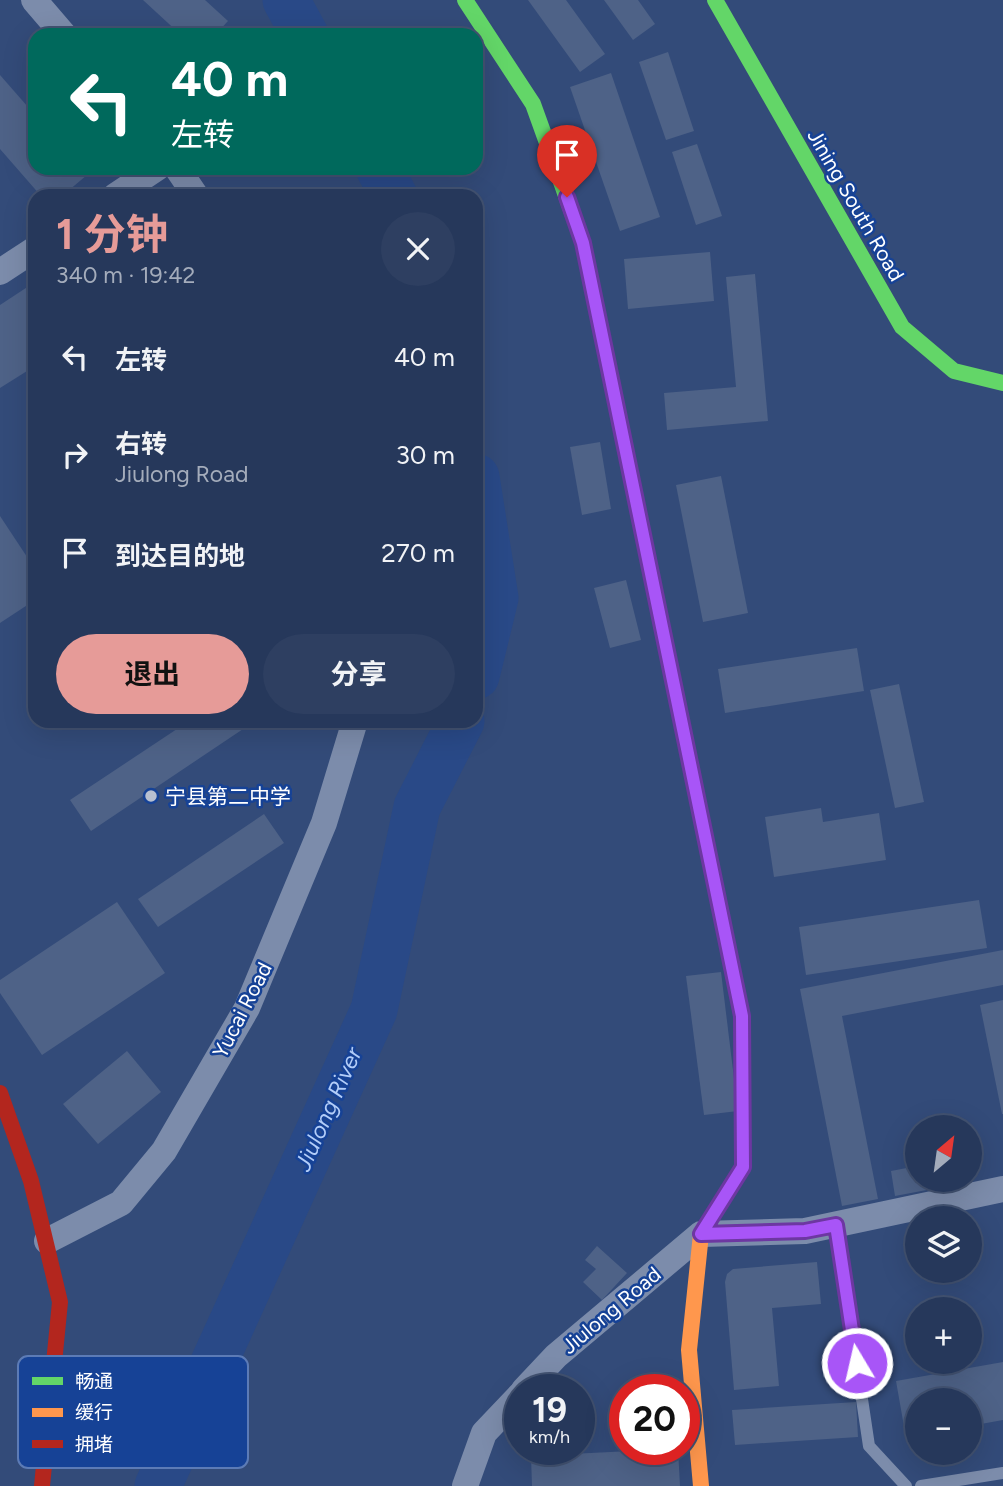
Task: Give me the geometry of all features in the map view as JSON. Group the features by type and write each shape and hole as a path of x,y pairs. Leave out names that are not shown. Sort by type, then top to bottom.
{"street":[{"path":"34,0 58,28"},
{"name":"Jiulong Road","path":"465,0 533,104 583,243 742,1016 743,1167 701,1234 556,1356 539,1374"},
{"name":"Jining South Road","path":"715,0 902,327 954,371 1003,383"},
{"path":"126,189 146,175"},
{"path":"0,272 28,254"},
{"name":"Yucai Road","path":"47,1241 121,1203 164,1151 247,1008 324,823 353,728"},
{"path":"0,1093 31,1181 60,1302 55,1356"},
{"path":"701,1234 805,1231 1003,1189"},
{"name":"Jiulong Road","path":"701,1234 689,1350 701,1486"},
{"path":"465,1486 484,1433 504,1412"},
{"path":"42,1486 44,1468"}],"lane":[{"path":"836,1225 869,1446 906,1486"},
{"path":"921,1486 1003,1473"}],"building":[{"path":"143,0 205,0 228,21 222,28 173,28"},
{"path":"528,0 566,0 605,54 580,72"},
{"path":"604,0 638,0 655,24 633,40"},
{"path":"668,52 694,131 666,140 639,62"},
{"path":"611,73 660,217 620,231 570,87"},
{"path":"0,75 28,107 28,175 87,175 70,189 35,189 0,149"},
{"path":"697,144 722,216 696,225 672,152"},
{"path":"710,252 714,301 628,309 624,259"},
{"path":"755,274 768,421 667,430 664,393 736,387 726,277"},
{"path":"28,287 28,370 0,388 0,305"},
{"path":"600,442 611,509 582,515 570,447"},
{"path":"721,476 748,613 703,622 676,485"},
{"path":"0,516 28,558 28,605 0,623"},
{"path":"626,580 641,640 610,648 594,588"},
{"path":"857,648 864,691 725,713 718,669"},
{"path":"899,684 924,802 895,808 870,690"},
{"path":"178,728 245,728 91,831 70,800"},
{"path":"821,808 823,822 879,813 886,860 774,877 765,817"},
{"path":"264,814 284,843 158,927 138,899"},
{"path":"979,900 987,948 806,975 799,927"},
{"path":"117,902 165,973 42,1055 0,993 0,980"},
{"path":"1003,950 1003,985 842,1016 878,1199 842,1206 800,989"},
{"path":"721,972 738,1111 704,1115 686,976"},
{"path":"1003,1000 1003,1114 1002,1114 980,1005"},
{"path":"127,1051 161,1092 98,1144 63,1104"},
{"path":"905,1168 905,1192 916,1192 895,1196 891,1171"},
{"path":"597,1246 627,1273 602,1300 583,1282 596,1269 585,1260"},
{"path":"817,1262 821,1304 772,1308 779,1386 734,1390 725,1282 727,1274 733,1269"},
{"path":"1003,1362 1003,1420 982,1424 982,1388 905,1388 905,1432 896,1381 935,1374 982,1374 982,1366"},
{"path":"856,1402 858,1437 735,1445 732,1410"},
{"path":"609,1452 609,1465 679,1465 680,1486 532,1486 531,1465 595,1465 595,1453"}],"waterway":[{"name":"Jiulong River","path":"286,0 301,28"},
{"name":"Jiulong River","path":"383,175 390,189"},
{"name":"Jiulong River","path":"483,522 495,598 483,647"},
{"name":"Jiulong River","path":"217,1356 374,1010 417,807 457,728"},
{"name":"Jiulong River","path":"158,1486 166,1468"}],"traffic: fast":[{"path":"465,0 533,104 583,243 703,826"},
{"path":"715,0 902,327 954,371 1003,383"}],"traffic: slow":[{"path":"703,826 742,1015 742,1079"},
{"path":"701,1486 689,1350 701,1234 704,1229"}],"traffic: jam":[{"path":"704,1229 743,1167 742,1079"},
{"path":"0,1093 31,1181 60,1302 55,1356"},
{"path":"42,1486 44,1468"}],"place":[{"name":"宁县第二中学","path":"151,796"}],"route":[{"path":"567,197 583,243 742,1016 743,1167 701,1234 805,1231 836,1225 857,1363"}]}
